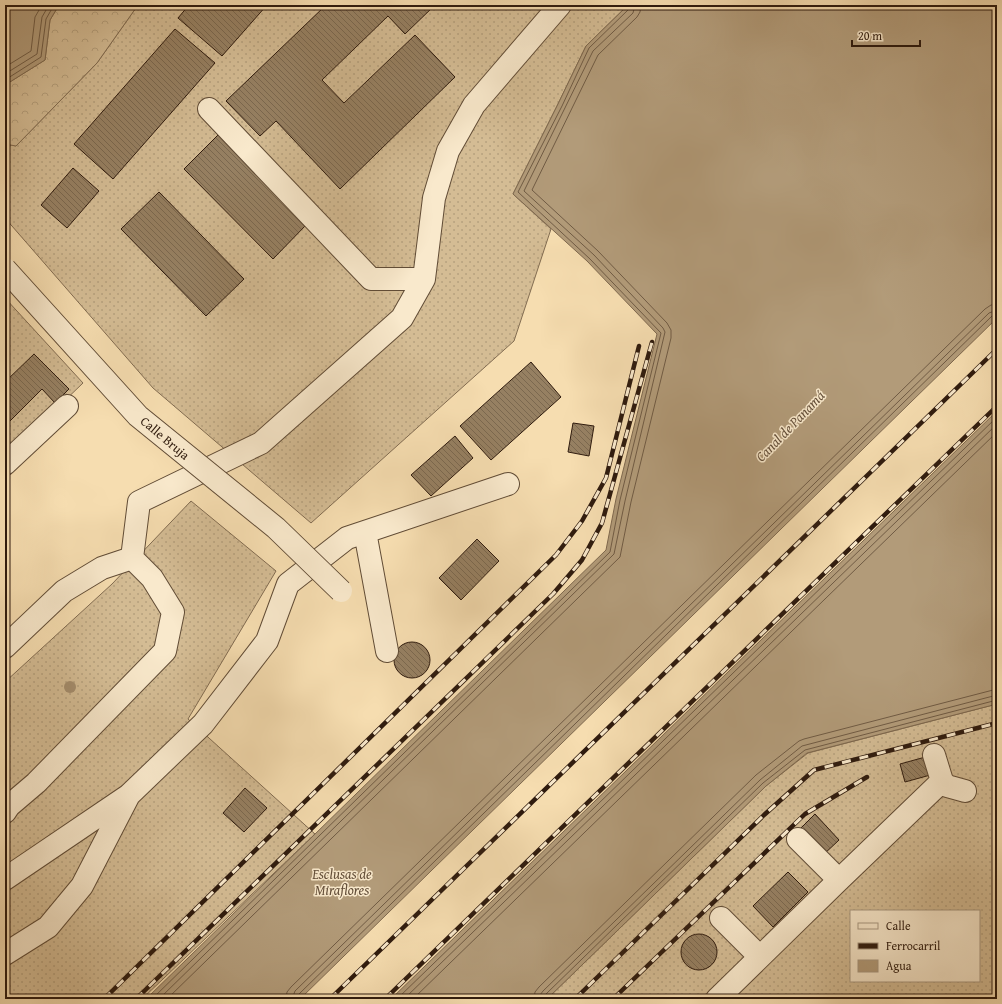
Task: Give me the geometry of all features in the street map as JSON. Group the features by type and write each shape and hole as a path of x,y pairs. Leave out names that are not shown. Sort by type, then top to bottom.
{"lane":[{"path":"132,558 139,502 260,443 402,318 424,279 434,198 448,151 474,105 560,5"},
{"path":"209,109 371,279 424,279"},
{"name":"Calle Bruja","path":"5,269 138,416 276,528 340,591"},
{"path":"5,464 67,406"},
{"path":"5,879 129,795 203,724 267,641 288,584 346,538 508,484"},
{"path":"365,532 388,651"},
{"path":"5,647 64,591 102,568 132,558"},
{"path":"5,812 9,806 36,783 165,651 173,612 152,578 132,558"},
{"path":"934,755 942,782 947,786 966,791"},
{"path":"717,999 838,880 942,782"},
{"path":"5,954 48,927 82,886 129,795"},
{"path":"798,839 838,880"},
{"path":"721,918 760,957"}],"green space":[{"path":"59,5 138,5 97,63 16,146 5,144 5,85 45,60 50,20"},
{"path":"138,5 628,5 586,46 513,194 551,229 514,341 311,523 153,388 5,218 5,144 16,146 97,63"},
{"path":"5,298 83,383 5,458"},
{"path":"191,501 276,571 188,719 315,834 142,999 5,999 5,682 112,584"},
{"path":"997,704 997,999 547,999 766,786 808,753"}],"water":[{"path":"5,5 59,5 50,20 45,60 5,85"},
{"path":"628,5 997,5 997,318 300,999 146,999 606,550 616,499 657,334 587,261 513,194 586,46"},
{"path":"997,411 997,704 807,753 766,786 547,999 391,999"}],"building":[{"path":"189,5 267,5 222,56 178,18"},
{"path":"326,5 434,6 405,34 388,16 322,80 344,103 415,35 455,77 340,189 276,121 260,136 226,101"},
{"path":"175,29 215,63 113,179 74,144"},
{"path":"218,135 306,225 273,259 184,169"},
{"path":"73,168 99,191 67,228 41,205"},
{"path":"159,192 244,279 206,316 121,229"},
{"path":"34,354 69,389 55,403 42,389 5,426 5,382"},
{"path":"531,362 561,397 491,460 460,426"},
{"path":"573,423 594,426 589,456 568,452"},
{"path":"455,436 473,458 431,496 411,475"},
{"path":"477,539 499,561 461,600 439,578"},
{"path":"415,642 425,647 429,653 429,667 425,673 419,677 409,678 399,673 395,667 394,657 399,647 405,643"},
{"path":"929,756 934,774 905,782 900,764"},
{"path":"245,788 267,808 244,832 223,813"},
{"path":"815,814 839,840 822,856 799,830"},
{"path":"788,872 808,892 773,927 753,906"},
{"path":"699,934 712,939 717,952 712,965 699,970 686,965 681,952 686,939"}],"railway":[{"path":"136,999 553,594 582,560 602,523 652,342"},
{"path":"104,999 556,555 582,521 606,478 639,346"},
{"path":"330,999 997,349"},
{"path":"385,999 997,406"},
{"path":"575,999 764,815 814,770 997,723"},
{"path":"613,999 805,814 867,777"}],"water label":[{"name":"Canal de Panamá","path":"790,426"},
{"name":"Esclusas de Miraflores","path":"342,882"}]}
